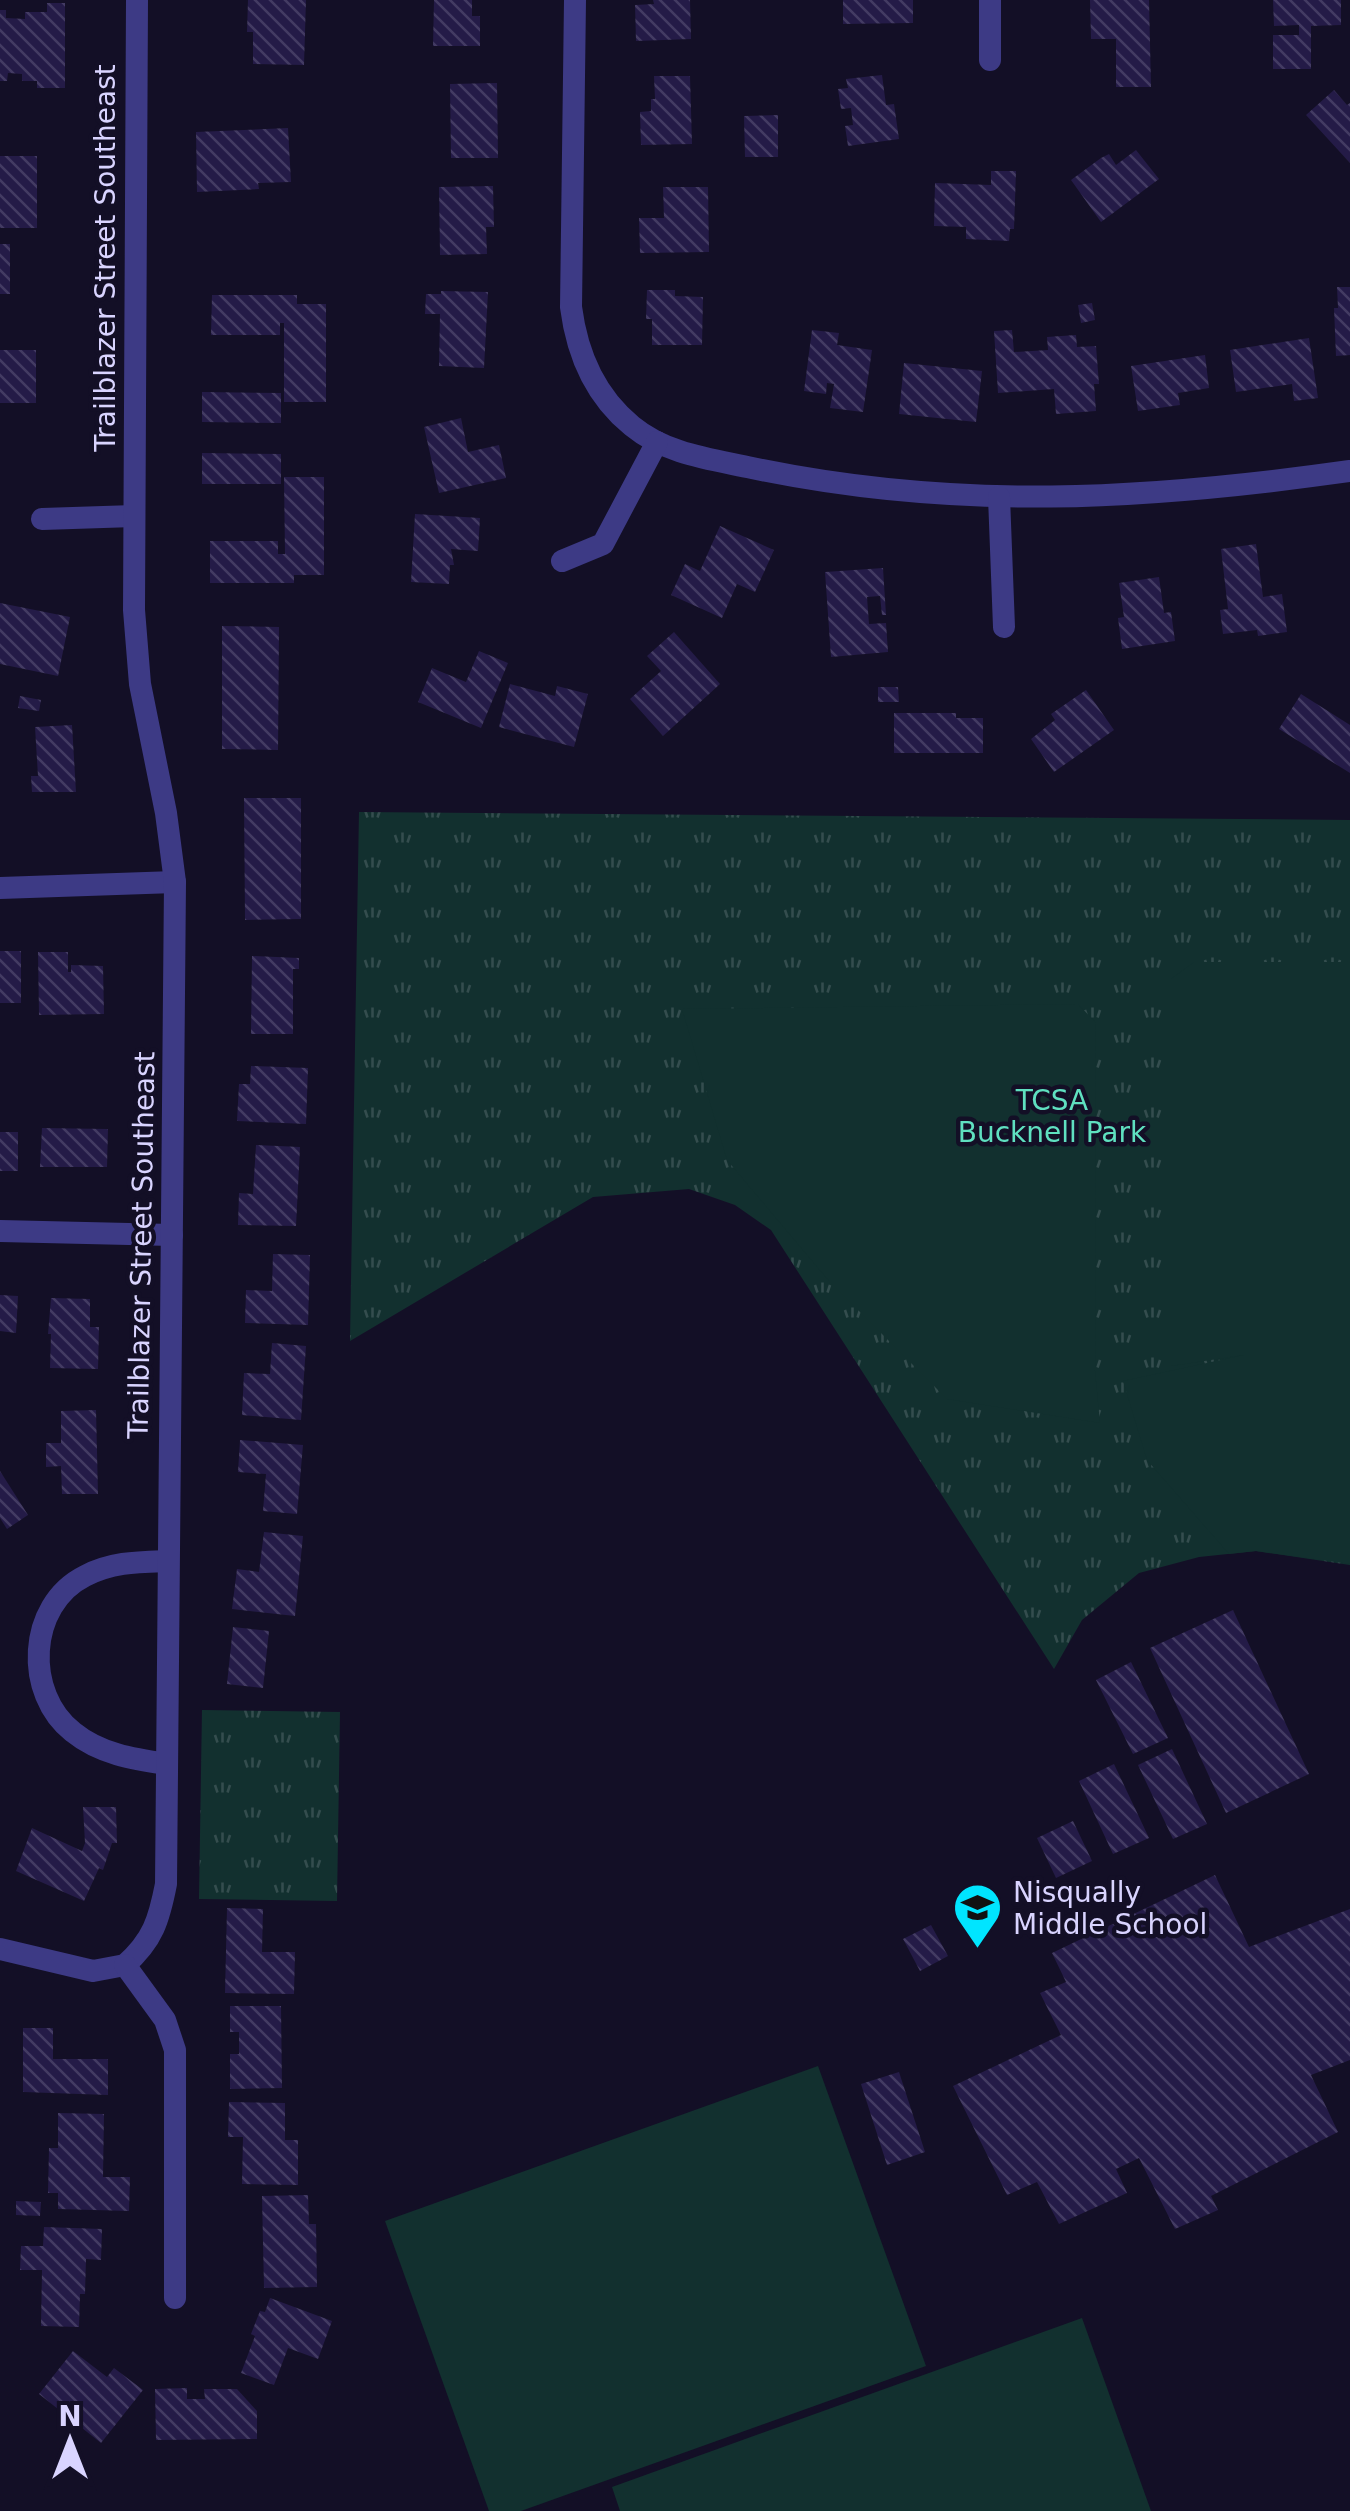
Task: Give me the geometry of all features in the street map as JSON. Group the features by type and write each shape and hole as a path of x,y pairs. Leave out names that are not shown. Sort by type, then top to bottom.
{"street":[{"name":"Trailblazer Street Southeast","path":"125,1965 144,1948 159,1917 166,1884 175,882 166,813 140,684 134,610 137,0"},
{"path":"575,0 571,307 575,335 583,362 613,408 657,442 682,453 796,477 900,491 999,498 1162,494 1350,471"},
{"path":"990,0 990,60"},
{"path":"562,561 603,544 657,442"},
{"path":"999,498 1004,627"},
{"path":"42,519 134,516"},
{"path":"0,888 175,882"},
{"path":"0,1231 172,1234"},
{"path":"166,1764 107,1752 74,1734 56,1717 40,1682 38,1663 44,1620 58,1598 82,1577 118,1563 167,1562"},
{"path":"0,1949 93,1971 125,1965 165,2020 174,2050 176,2298"}],"green space":[{"name":"TCSA Bucknell Park","path":"359,812 1350,820 1350,1565 1256,1551 1199,1557 1139,1573 1082,1620 1054,1669 771,1230 735,1205 689,1189 593,1197 350,1341"},
{"path":"1194,962 1350,962 1350,1564 1256,1551 1229,1554 1147,1460 1123,1381 1244,1355 1171,1366 1171,979"},
{"path":"1078,1004 1096,1023 1095,1371 1100,1423 947,1399 829,1281 727,1160 682,1009"},
{"path":"202,1710 340,1712 337,1901 199,1899"},
{"path":"818,2066 926,2366 521,2511 489,2511 385,2221"},
{"path":"1082,2318 1151,2511 620,2511 612,2487"}],"building":[{"path":"248,0 306,0 304,65 253,64 253,32 247,32"},
{"path":"434,0 472,0 472,16 480,16 480,46 433,46"},
{"path":"653,0 690,0 691,39 636,41 635,5 654,4"},
{"path":"843,0 913,0 913,23 843,24"},
{"path":"1090,0 1149,0 1151,87 1116,87 1116,39 1091,39"},
{"path":"1273,0 1341,0 1341,25 1311,26 1311,69 1273,69 1273,35 1299,35 1299,25 1274,26"},
{"path":"47,3 65,3 65,88 37,88 37,81 22,81 22,74 8,73 7,81 0,81 0,10 6,10 6,18 25,19 25,12 47,12"},
{"path":"882,75 886,105 894,104 899,139 848,146 845,126 853,125 851,108 841,109 838,89 848,88 846,79"},
{"path":"654,76 690,76 692,144 641,145 640,112 651,111"},
{"path":"497,83 498,158 451,158 450,84"},
{"path":"1334,90 1347,105 1350,103 1350,163 1306,115"},
{"path":"778,115 778,157 745,157 744,116"},
{"path":"288,128 291,182 258,183 259,189 197,192 196,132"},
{"path":"1136,150 1159,179 1101,222 1071,180 1109,154 1116,165"},
{"path":"0,156 37,156 37,228 0,228"},
{"path":"991,171 1016,171 1014,229 1010,229 1009,241 966,239 966,227 934,226 935,183 991,185"},
{"path":"493,186 494,227 486,227 487,254 440,255 439,187"},
{"path":"663,187 708,187 709,252 640,253 639,218 664,218"},
{"path":"0,244 10,244 10,294 0,294"},
{"path":"1337,287 1350,287 1350,355 1336,356"},
{"path":"647,290 675,290 675,296 703,297 702,345 652,345 652,319 646,319"},
{"path":"488,292 484,368 439,366 440,314 425,314 426,294"},
{"path":"212,295 297,295 297,304 326,304 326,402 284,402 284,323 280,323 280,335 211,335"},
{"path":"1092,303 1095,320 1081,323 1078,305"},
{"path":"812,330 839,333 837,345 872,350 863,412 830,408 834,384 827,383 826,394 804,391"},
{"path":"1012,330 1014,352 1048,350 1047,337 1076,335 1077,347 1096,346 1096,411 1056,414 1054,389 998,393 994,331"},
{"path":"1309,338 1318,398 1294,401 1292,384 1236,392 1230,350"},
{"path":"0,350 36,350 36,403 0,403"},
{"path":"1205,355 1209,388 1178,393 1180,405 1138,411 1131,366"},
{"path":"904,363 982,371 976,422 899,414"},
{"path":"202,392 281,393 281,423 202,422"},
{"path":"461,418 468,452 499,445 506,478 439,493 424,427"},
{"path":"202,453 281,454 281,484 202,484"},
{"path":"284,477 324,477 324,575 294,575 294,583 210,583 210,541 278,541 278,554 285,554"},
{"path":"415,514 480,518 478,551 451,549 454,565 450,565 449,584 411,582"},
{"path":"720,526 774,550 755,592 737,584 722,618 671,595 685,564 700,571"},
{"path":"1256,544 1263,597 1282,594 1287,632 1258,636 1257,630 1223,634 1220,610 1228,609 1221,549"},
{"path":"883,568 886,615 882,615 880,596 867,597 869,624 886,623 888,652 831,657 825,572"},
{"path":"1159,577 1164,613 1171,612 1175,641 1122,649 1118,618 1124,617 1119,583"},
{"path":"0,603 70,617 58,676 0,664"},
{"path":"222,626 279,627 278,750 222,749"},
{"path":"674,632 720,684 663,736 630,699 661,671 647,656"},
{"path":"479,651 508,663 481,728 418,702 432,668 466,682"},
{"path":"510,684 555,696 557,686 588,694 574,747 499,727"},
{"path":"878,687 898,687 899,702 878,702"},
{"path":"1086,690 1114,730 1054,772 1031,739 1055,720 1051,714"},
{"path":"1301,694 1350,725 1350,773 1279,729"},
{"path":"20,696 41,700 39,711 18,708"},
{"path":"894,713 956,713 956,718 983,718 983,753 894,753"},
{"path":"72,725 76,792 32,792 31,776 38,776 35,727"},
{"path":"244,798 301,798 301,919 245,920"},
{"path":"0,951 21,951 21,1003 0,1003"},
{"path":"38,952 68,952 68,972 71,965 103,966 104,1014 39,1015"},
{"path":"252,956 299,958 299,969 293,969 293,1034 251,1034"},
{"path":"251,1066 308,1068 306,1124 237,1121 239,1084 250,1084"},
{"path":"42,1128 108,1129 107,1167 40,1167"},
{"path":"0,1132 18,1132 18,1171 0,1171"},
{"path":"256,1145 300,1147 296,1226 238,1225 239,1193 253,1194"},
{"path":"273,1254 310,1255 308,1325 245,1323 246,1290 272,1291"},
{"path":"0,1295 18,1296 16,1333 0,1331"},
{"path":"51,1298 90,1299 90,1327 99,1327 98,1369 50,1368"},
{"path":"272,1343 306,1346 301,1420 242,1415 244,1373 270,1374"},
{"path":"96,1410 98,1494 62,1494 61,1466 46,1467 46,1443 61,1443 61,1411"},
{"path":"240,1440 303,1445 297,1514 263,1511 266,1474 238,1472"},
{"path":"0,1471 28,1515 7,1529 0,1518"},
{"path":"264,1532 303,1536 295,1616 232,1609 237,1569 259,1572"},
{"path":"1233,1610 1309,1774 1226,1813 1150,1648"},
{"path":"233,1627 269,1631 263,1688 227,1684"},
{"path":"1131,1662 1168,1738 1133,1754 1096,1680"},
{"path":"1172,1749 1207,1824 1173,1839 1138,1765"},
{"path":"1114,1764 1149,1838 1113,1854 1079,1781"},
{"path":"83,1807 116,1807 117,1843 112,1843 103,1870 99,1868 84,1901 16,1871 32,1828 82,1851"},
{"path":"1073,1821 1092,1861 1056,1878 1037,1838"},
{"path":"1215,1875 1249,1947 1350,1909 1350,2060 1311,2075 1338,2132 1211,2196 1218,2210 1175,2229 1139,2158 1116,2169 1127,2193 1059,2224 1037,2182 1007,2195 953,2086 1061,2035 1040,1993 1066,1982 1052,1953"},
{"path":"227,1908 263,1909 262,1952 295,1952 294,1994 225,1993"},
{"path":"931,1925 948,1956 920,1971 903,1939"},
{"path":"230,2006 281,2006 282,2088 230,2089 230,2054 239,2054 239,2032 230,2032"},
{"path":"23,2028 53,2028 53,2059 108,2059 108,2095 23,2092"},
{"path":"899,2072 925,2152 887,2165 861,2084"},
{"path":"229,2102 285,2103 285,2140 298,2140 298,2185 242,2184 243,2137 228,2137"},
{"path":"58,2113 104,2114 103,2177 130,2177 129,2211 58,2209 58,2193 48,2193 49,2148 58,2148"},
{"path":"308,2195 309,2224 316,2224 317,2287 264,2288 262,2196"},
{"path":"16,2201 41,2202 40,2216 16,2215"},
{"path":"44,2227 102,2229 101,2260 86,2259 79,2327 41,2326 42,2270 20,2270 21,2246 43,2246"},
{"path":"270,2298 332,2321 318,2359 288,2348 274,2385 241,2373 255,2336 251,2334"},
{"path":"73,2351 107,2377 114,2368 143,2390 101,2443 39,2394"},
{"path":"187,2388 187,2399 205,2399 204,2389 237,2389 257,2411 257,2439 156,2440 155,2389"}],"place":[{"name":"Nisqually Middle School","path":"978,1950"}]}
